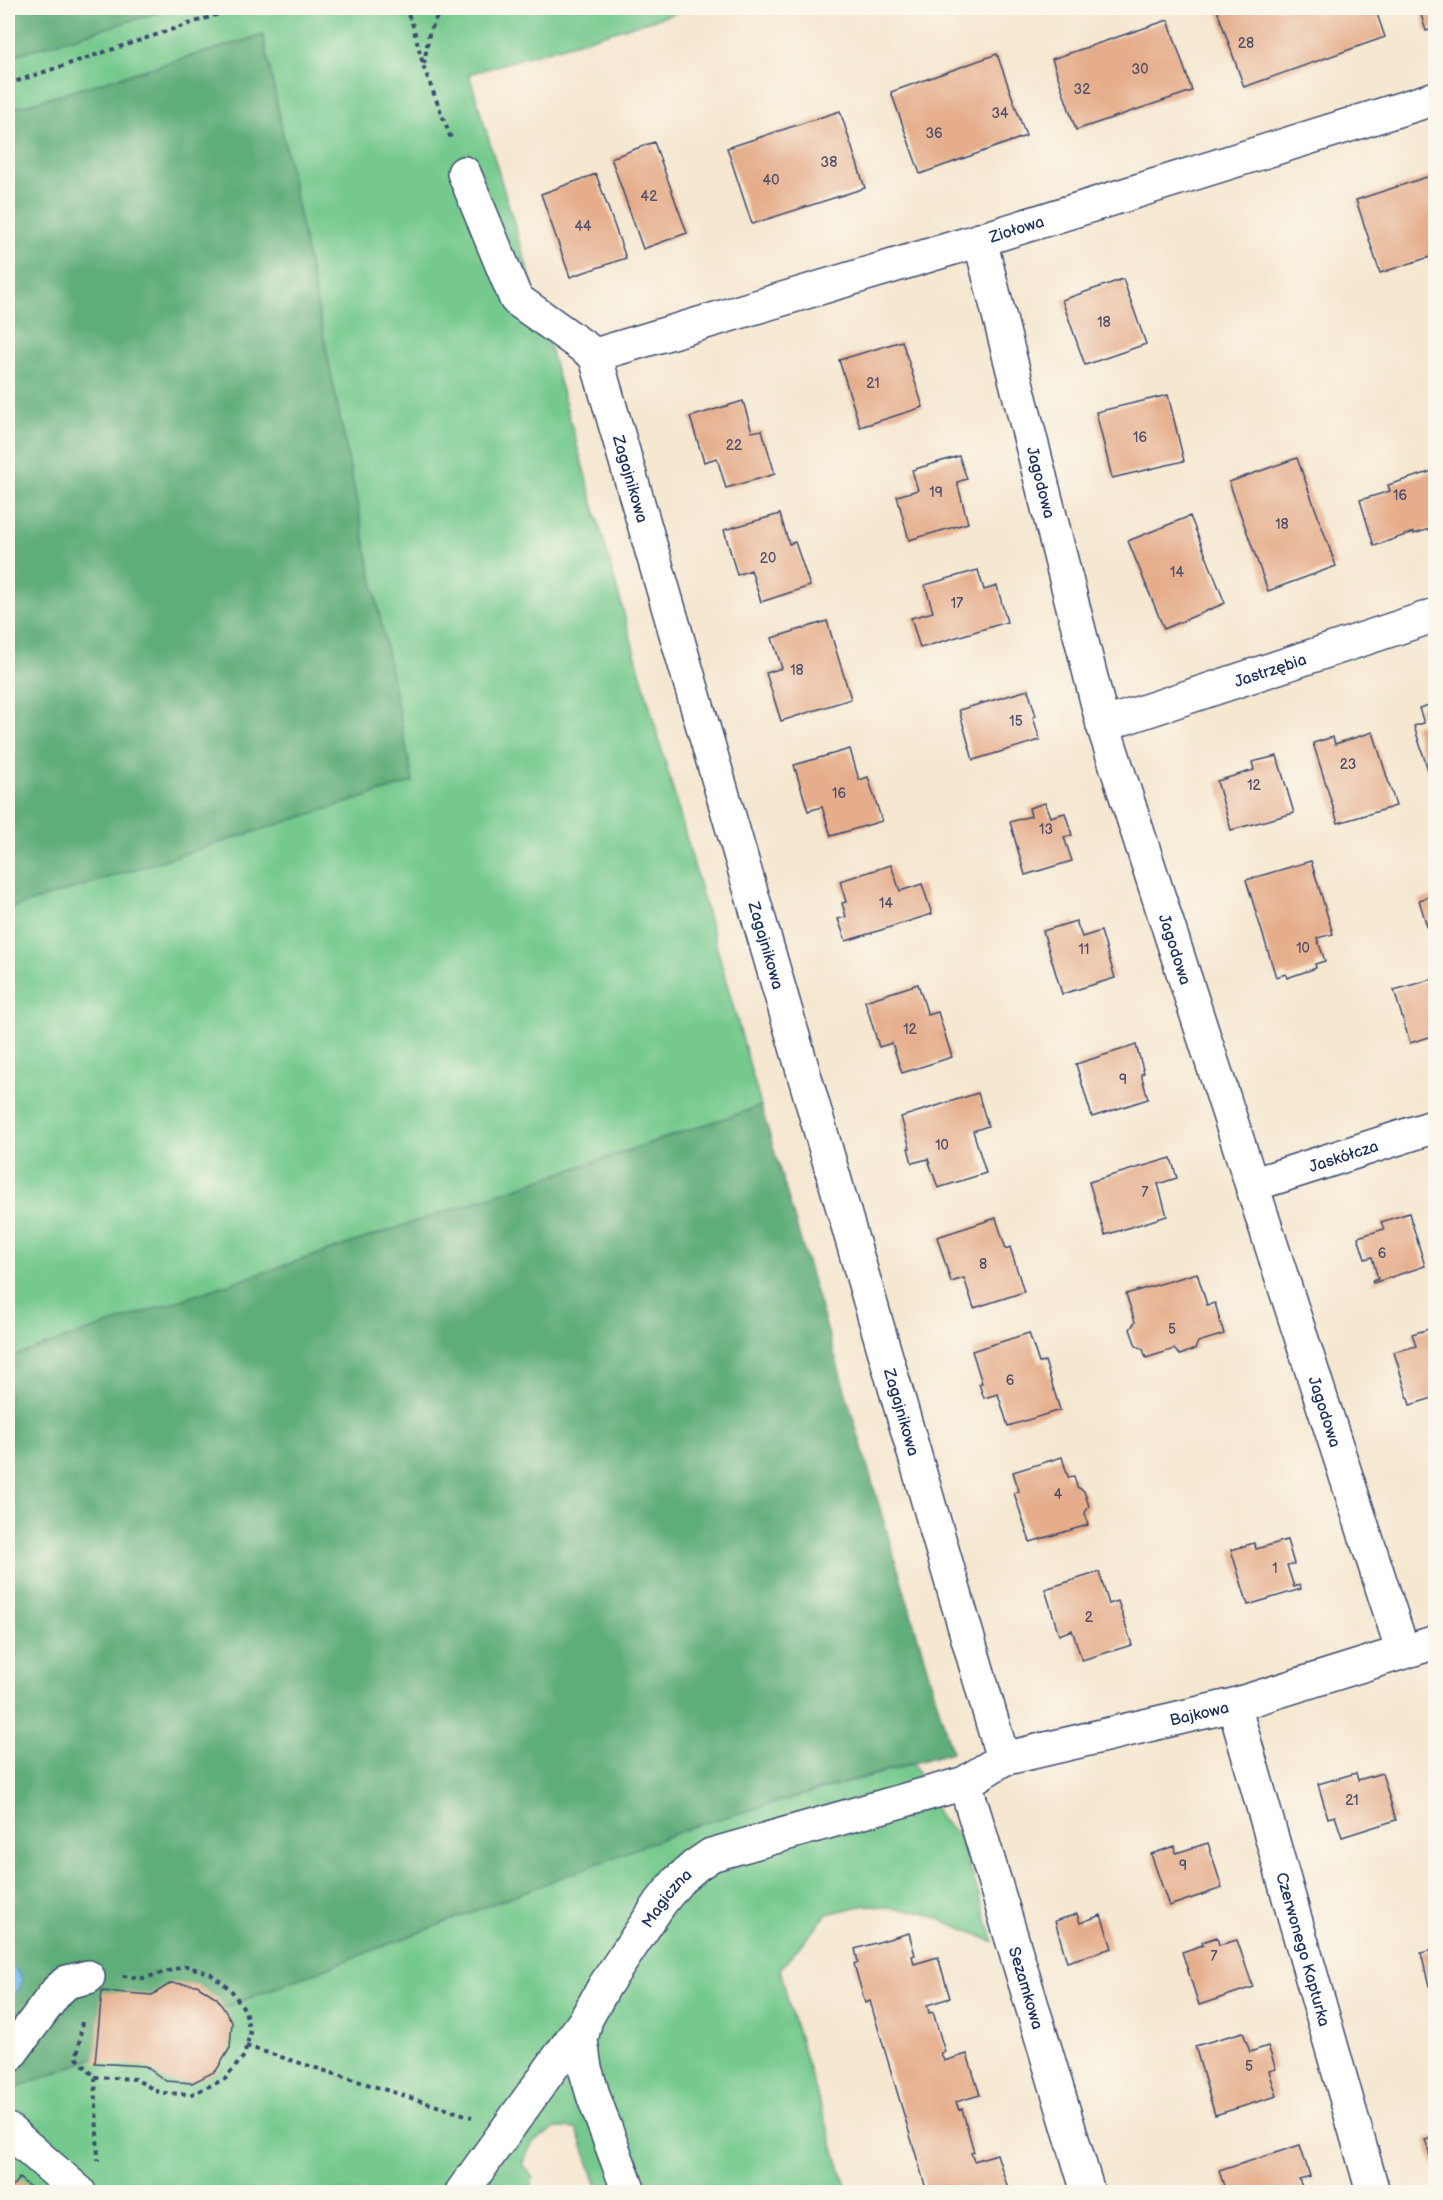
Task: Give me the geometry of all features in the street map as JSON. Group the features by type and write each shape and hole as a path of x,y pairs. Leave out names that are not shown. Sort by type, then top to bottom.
{"street":[{"name":"Ziołowa","path":"595,355 980,240 1436,98"},
{"path":"464,173 516,299 595,355"},
{"name":"Jagodowa","path":"980,240 1103,725 1403,1652"},
{"name":"Zagajnikowa","path":"595,355 1003,1759"},
{"name":"Jastrzębia","path":"1103,725 1436,615"},
{"name":"Jaskółcza","path":"1252,1185 1436,1126"},
{"name":"Bajkowa","path":"965,1783 1003,1759 1234,1705 1436,1642"},
{"name":"Czerwonego Kapturka","path":"1234,1705 1373,2193"},
{"name":"Magiczna","path":"629,2193 585,2068 581,2040 586,2019 604,1985 678,1881 711,1856 965,1783"},
{"name":"Sezamkowa","path":"965,1783 1088,2193"},
{"path":"8,2056 66,1982 88,1977"},
{"path":"462,2193 586,2019"},
{"path":"8,2130 88,2181"}],"path":[{"path":"8,84 237,8"},
{"path":"402,8 411,19 424,68 464,173"},
{"path":"424,68 429,34 441,8"},
{"path":"186,1966 211,1974 231,1990 245,2010 250,2033 246,2046 244,2056 225,2079 192,2094 160,2093 135,2079 95,2077 77,2058 88,1972 144,1978 186,1966"},
{"path":"246,2046 513,2122"},
{"path":"88,2181 95,2077"}],"green space":[{"path":"8,8 173,8 8,57"},
{"path":"173,8 693,8 469,74 531,280 761,1106 8,1358 8,909 413,782 263,35 8,110 8,57"},
{"path":"263,35 413,782 8,909 8,110"},
{"path":"761,1106 952,1752 697,1825 8,2091 8,1358"},
{"path":"914,1764 940,1818 960,1837 994,1942 923,1912 865,1905 827,1914 780,1969 790,2009 848,2192 599,2192 577,2129 556,2128 533,2142 522,2164 533,2178 529,2192 8,2192 8,2091 697,1825"}],"water":[{"path":"8,1960 23,1979 19,1990 8,1998"}],"building":[{"path":"1226,8 1375,8 1385,37 1244,87 1217,10"},
{"path":"1419,8 1436,8 1436,28 1426,31"},
{"path":"1168,20 1192,91 1076,130 1052,59"},
{"path":"997,54 1026,136 920,174 891,92"},
{"path":"840,111 865,188 752,224 727,148"},
{"path":"654,142 687,233 643,249 611,158"},
{"path":"596,174 626,258 570,277 541,194"},
{"path":"1436,174 1436,255 1380,273 1356,200"},
{"path":"1123,279 1146,344 1085,365 1062,300"},
{"path":"902,341 923,407 860,427 839,360"},
{"path":"1168,395 1184,461 1112,478 1096,412"},
{"path":"743,401 752,432 762,430 775,474 726,488 717,458 704,462 690,417"},
{"path":"959,456 967,479 957,482 968,523 909,540 897,496 918,490 912,470"},
{"path":"1297,458 1336,566 1268,591 1229,482"},
{"path":"1436,470 1436,527 1374,546 1360,500 1390,491 1388,485"},
{"path":"780,514 789,544 795,542 810,586 761,602 751,570 737,575 724,530"},
{"path":"1190,516 1225,603 1164,629 1128,541"},
{"path":"978,570 984,590 997,586 1007,622 920,648 911,618 933,612 925,585"},
{"path":"827,621 851,699 781,721 766,673 782,668 772,638"},
{"path":"1028,690 1040,740 973,760 959,710"},
{"path":"1436,703 1435,792 1414,726 1424,723 1419,708"},
{"path":"1373,732 1396,806 1338,823 1313,743 1333,737 1335,744"},
{"path":"850,749 859,780 868,777 882,821 831,836 822,807 808,811 794,765"},
{"path":"1277,756 1294,813 1231,830 1217,781 1254,770 1252,762"},
{"path":"1045,803 1050,817 1065,813 1072,835 1064,837 1072,861 1025,875 1010,822 1031,816 1029,808"},
{"path":"1311,861 1333,934 1317,938 1325,961 1315,964 1316,968 1287,978 1286,974 1276,977 1246,880"},
{"path":"891,865 900,891 922,884 932,914 846,941 838,919 846,917 842,903 846,902 840,881"},
{"path":"1436,895 1436,931 1429,933 1419,900"},
{"path":"1076,921 1082,937 1101,931 1115,978 1062,994 1043,931"},
{"path":"1436,978 1436,1035 1410,1043 1394,990"},
{"path":"918,984 928,1015 938,1012 952,1057 902,1073 892,1043 879,1047 865,1001"},
{"path":"1136,1045 1148,1099 1092,1117 1076,1064"},
{"path":"978,1093 988,1126 973,1131 986,1173 938,1188 928,1159 912,1163 901,1117"},
{"path":"1171,1158 1177,1178 1158,1184 1167,1216 1105,1235 1089,1182"},
{"path":"1409,1213 1425,1266 1373,1283 1372,1281 1378,1279 1372,1257 1365,1259 1358,1237 1384,1229 1381,1222"},
{"path":"996,1218 1006,1249 1010,1247 1024,1292 974,1308 964,1278 951,1282 937,1237"},
{"path":"1197,1273 1207,1305 1215,1303 1224,1334 1198,1342 1195,1349 1180,1355 1174,1349 1146,1358 1143,1349 1136,1346 1130,1329 1135,1322 1126,1294"},
{"path":"1429,1329 1432,1340 1436,1339 1436,1397 1410,1405 1394,1352 1416,1346 1412,1334"},
{"path":"1029,1333 1039,1363 1045,1361 1060,1410 1008,1426 998,1394 984,1398 972,1351"},
{"path":"1062,1457 1068,1477 1074,1476 1077,1487 1084,1491 1089,1506 1085,1513 1088,1525 1030,1542 1014,1493 1019,1491 1013,1472"},
{"path":"1287,1540 1294,1564 1287,1565 1294,1587 1300,1585 1301,1589 1248,1605 1231,1550 1254,1543 1256,1549"},
{"path":"1099,1572 1109,1604 1118,1601 1132,1645 1082,1660 1072,1630 1059,1635 1045,1589"},
{"path":"1356,1773 1358,1780 1382,1773 1396,1820 1342,1837 1335,1816 1328,1818 1318,1784"},
{"path":"1208,1843 1222,1888 1169,1906 1151,1854 1175,1846 1176,1853"},
{"path":"1077,1914 1080,1923 1101,1915 1112,1948 1067,1962 1055,1921"},
{"path":"909,1933 915,1955 912,1956 914,1964 938,1957 950,1998 927,2005 929,2013 933,2012 945,2052 941,2053 944,2061 967,2054 980,2095 956,2102 959,2110 962,2109 974,2152 971,2153 974,2161 997,2154 1009,2192 927,2192 870,2001 865,2003 854,1964 858,1962 855,1949"},
{"path":"1217,1937 1219,1945 1237,1940 1253,1987 1199,2005 1182,1952 1203,1945 1202,1942"},
{"path":"1436,1949 1436,1985 1429,1986 1421,1953"},
{"path":"171,1983 197,1985 217,1998 232,2022 230,2048 216,2071 192,2083 166,2081 145,2066 95,2063 102,1991 152,1995"},
{"path":"1243,2032 1250,2052 1268,2046 1276,2069 1269,2071 1277,2096 1215,2115 1195,2046"},
{"path":"1436,2137 1436,2172 1435,2172 1425,2140"},
{"path":"1300,2145 1310,2176 1299,2179 1304,2192 1226,2192 1219,2171"},
{"path":"19,2178 36,2192 8,2192"}]}
